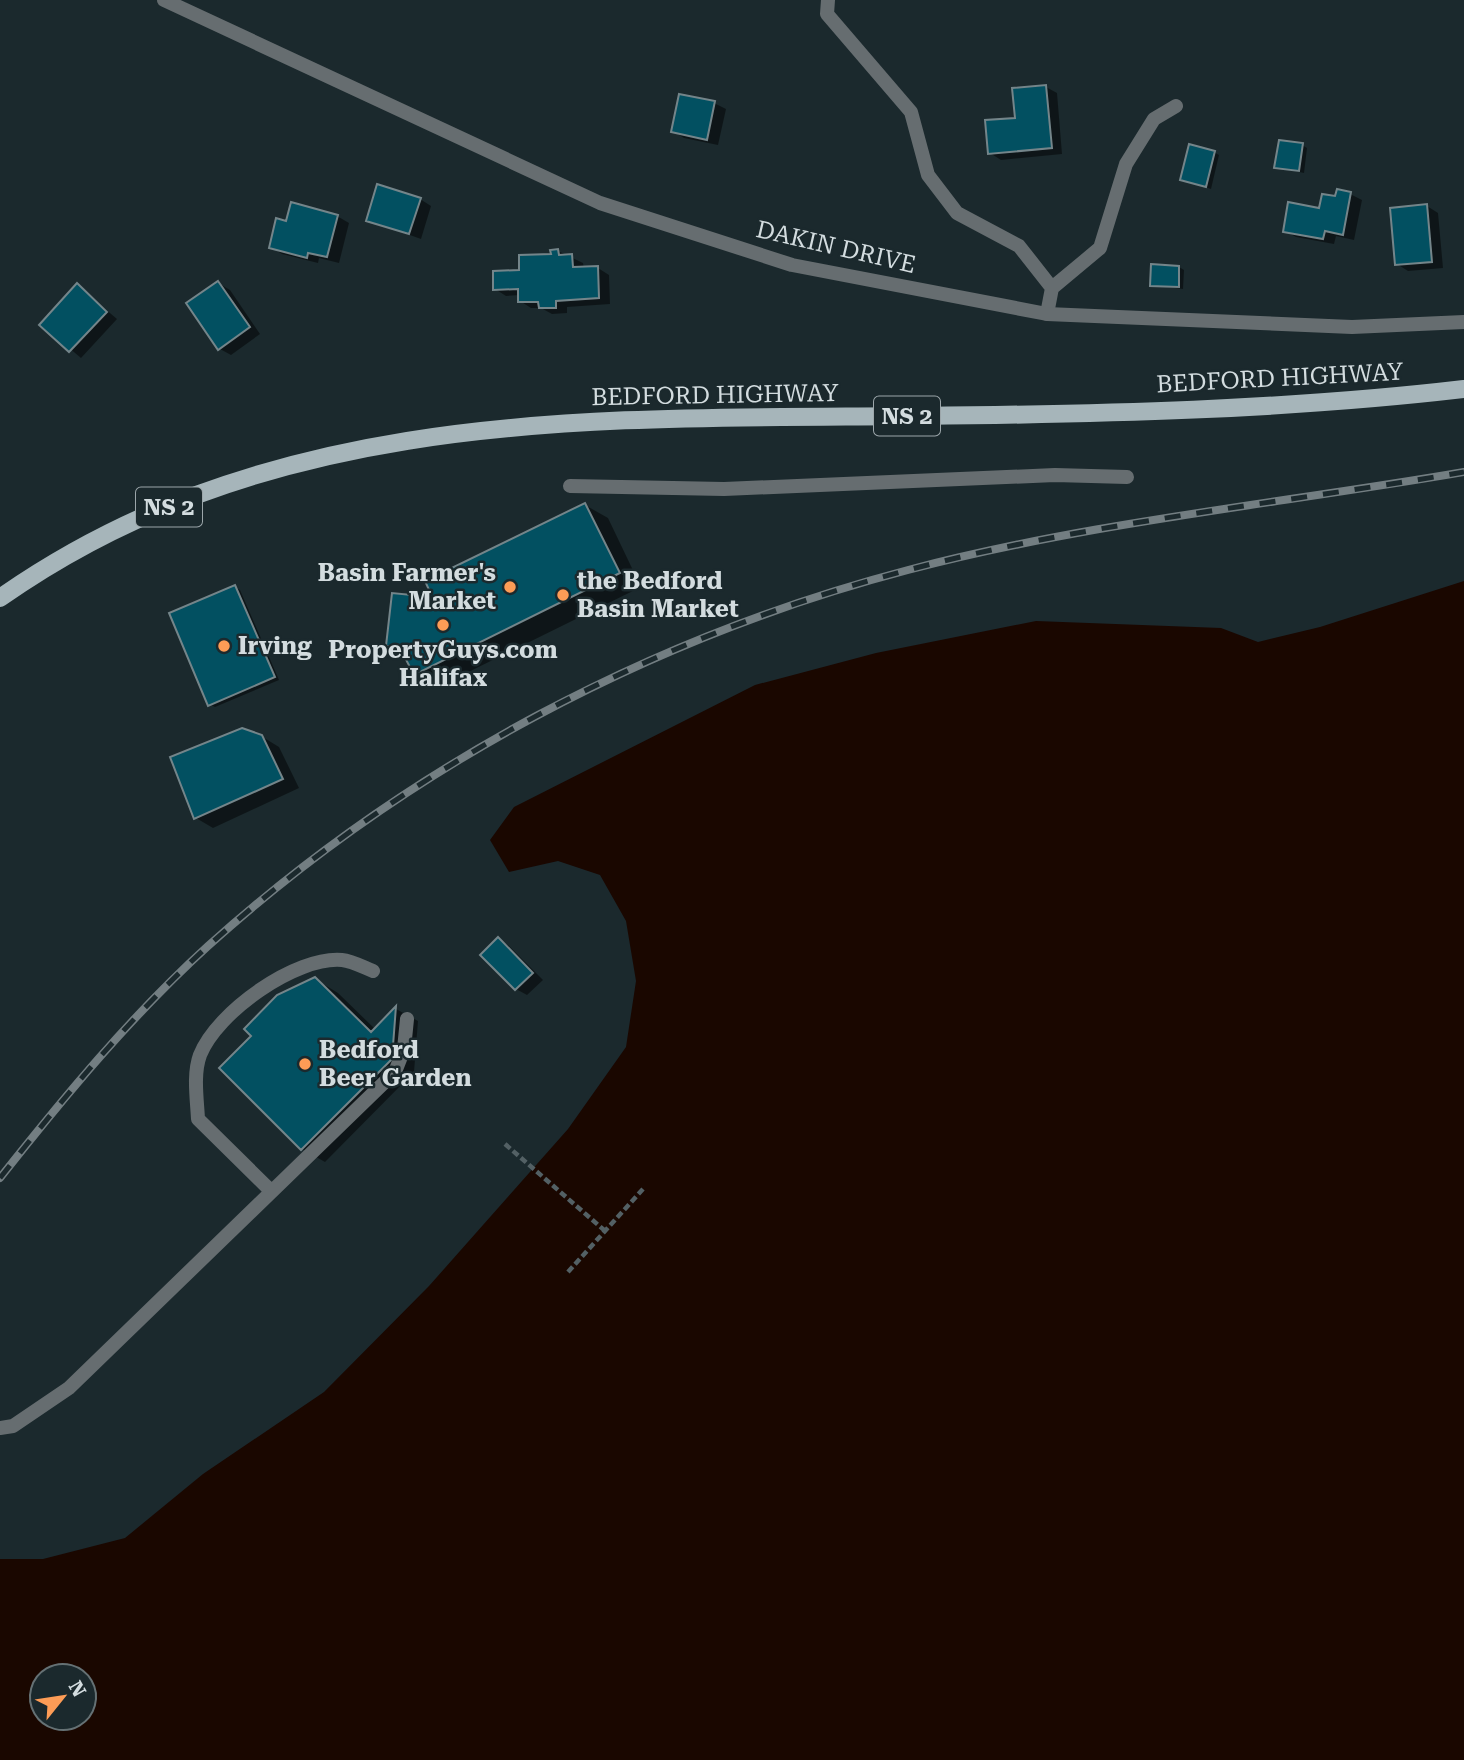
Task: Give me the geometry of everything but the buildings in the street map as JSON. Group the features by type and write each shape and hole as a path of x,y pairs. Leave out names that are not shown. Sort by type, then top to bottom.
{"main road":[{"name":"BEDFORD HIGHWAY","path":"0,598 79,550 155,513 232,482 352,449 517,426 679,417 924,416 1150,410 1369,400 1464,389"}],"street":[{"name":"DAKIN DRIVE","path":"164,0 600,203 792,265 1047,314 1352,327 1464,322"},
{"path":"828,0 827,14 911,113 928,175 957,213 1019,246 1052,288"},
{"path":"1047,314 1052,288 1100,248 1126,164 1154,119 1176,106"},
{"path":"569,486 724,489 1055,475 1127,477"},
{"path":"271,1191 198,1119 197,1084 201,1054 225,1019 251,997 291,972 316,962 343,960 373,971"},
{"path":"0,1428 13,1426 69,1388 396,1072 404,1049 407,1019"}],"path":[{"path":"505,1144 604,1230"},
{"path":"568,1272 643,1189"}],"shaded area":[{"path":"1464,581 1464,1760 0,1760 0,1559 43,1559 125,1538 203,1474 324,1392 429,1286 568,1129 626,1047 636,981 626,921 600,875 558,861 509,872 490,840 514,807 755,685 876,653 1036,621 1221,628 1258,642 1320,627"}],"railway":[{"path":"0,1178 74,1087 152,1000 208,946 285,881 365,821 449,766 536,716 625,672 717,632 812,598 977,553 1115,526 1464,472"}],"place":[{"name":"Basin Farmer's Market","path":"510,587"},
{"name":"the Bedford Basin Market","path":"563,595"},
{"name":"PropertyGuys.com Halifax","path":"443,625"},
{"name":"Irving","path":"224,646"},
{"name":"Bedford Beer Garden","path":"305,1064"}]}
